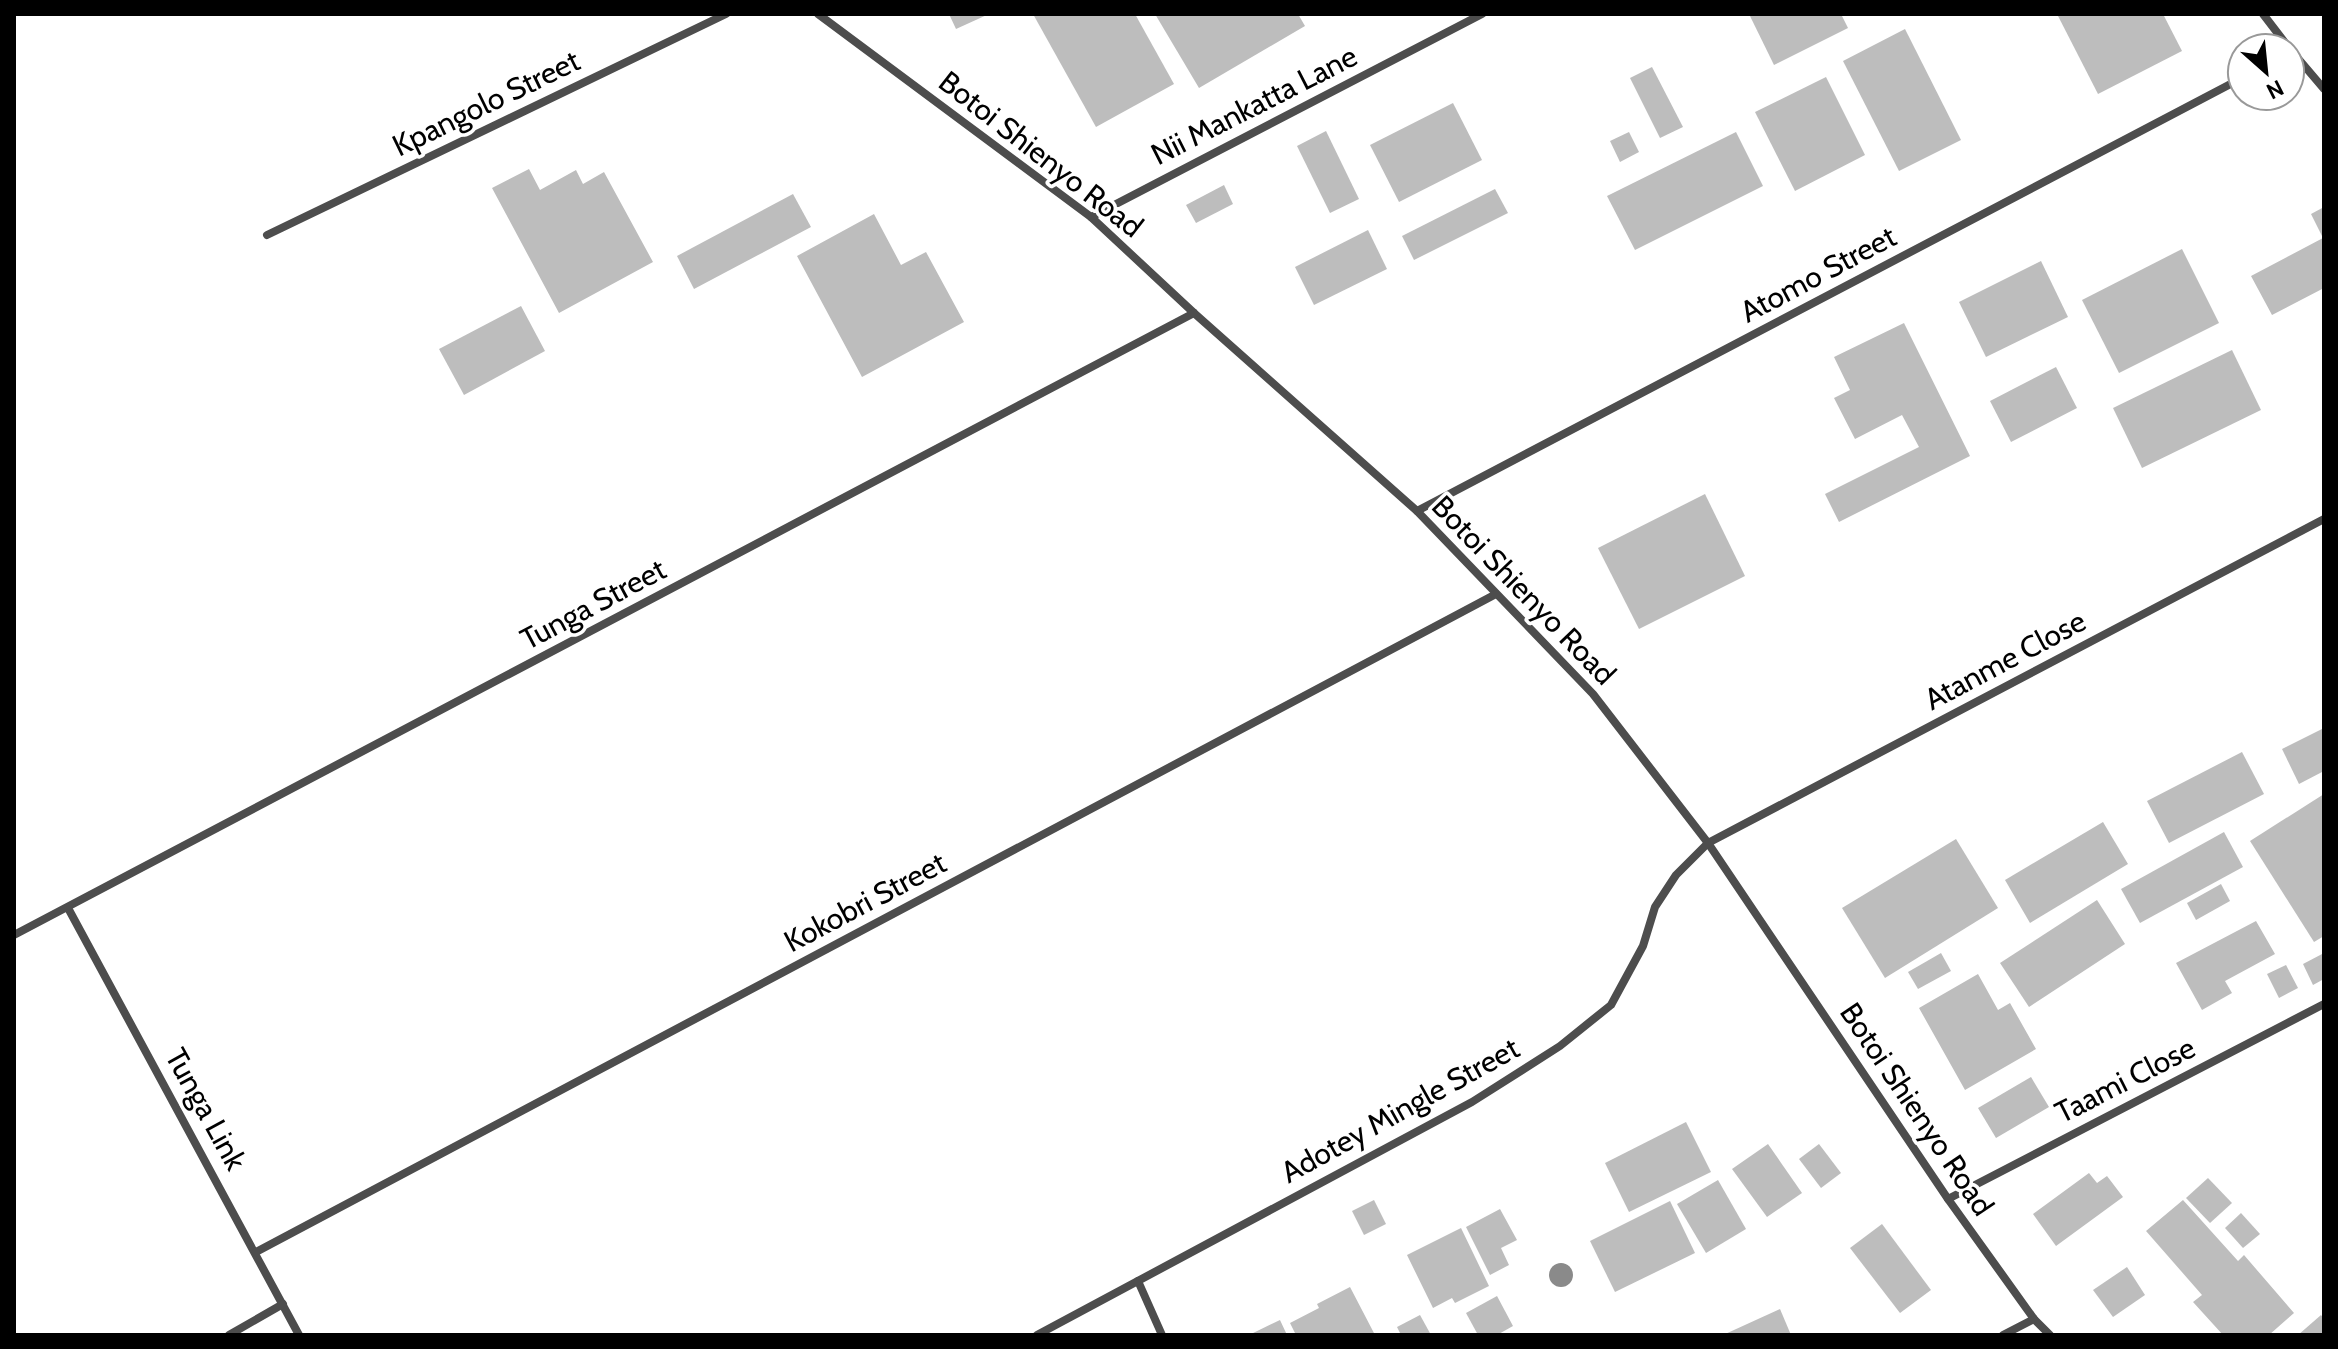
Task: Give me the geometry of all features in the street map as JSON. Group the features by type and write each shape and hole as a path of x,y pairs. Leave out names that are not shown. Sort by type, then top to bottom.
{"street":[{"name":"Kpangolo Street","path":"267,235 726,14"},
{"name":"Botoi Shienyo Road","path":"818,14 1091,217 1417,511 1593,694 1708,843 1948,1199 2034,1319 2050,1335"},
{"name":"Nii Mankatta Lane","path":"1091,217 1482,14"},
{"path":"2263,14 2276,32"},
{"path":"2306,68 2324,89"},
{"name":"Atomo Street","path":"1417,511 2226,86"},
{"name":"Tunga Street","path":"14,935 1194,313"},
{"name":"Atanme Close","path":"1708,843 2324,519"},
{"name":"Kokobri Street","path":"256,1252 1496,594"},
{"name":"Adotey Mingle Street","path":"1037,1335 1472,1102 1560,1046 1611,1005 1643,946 1655,907 1676,875 1708,843"},
{"name":"Tunga Link","path":"68,908 299,1335"},
{"name":"Taami Close","path":"1948,1199 2324,1004"},
{"path":"1138,1281 1162,1335"},
{"path":"229,1335 283,1304"},
{"path":"2003,1335 2034,1319"}],"building":[{"path":"949,14 989,14 956,29"},
{"path":"1033,14 1135,14 1174,84 1096,127"},
{"path":"1155,14 1298,14 1305,26 1199,88"},
{"path":"1749,14 1841,14 1848,28 1774,65"},
{"path":"2057,14 2163,14 2182,51 2098,94"},
{"path":"1905,29 1961,140 1899,171 1843,61"},
{"path":"1652,67 1683,127 1660,138 1630,78"},
{"path":"1826,77 1865,155 1795,191 1755,112"},
{"path":"1453,103 1482,160 1399,202 1370,145"},
{"path":"1326,131 1359,199 1330,213 1297,146"},
{"path":"1629,132 1639,152 1620,162 1610,141"},
{"path":"1736,132 1763,186 1635,250 1607,196"},
{"path":"529,169 540,190 576,170 583,184 604,172 653,262 559,313 492,188"},
{"path":"1224,185 1233,204 1196,223 1186,205"},
{"path":"1495,189 1508,213 1414,260 1402,236"},
{"path":"793,194 811,227 694,289 677,256"},
{"path":"2324,207 2324,288 2272,315 2251,276 2323,238 2311,214"},
{"path":"874,214 901,265 926,252 964,322 862,377 797,256"},
{"path":"1368,230 1387,269 1314,305 1295,267"},
{"path":"2182,249 2219,323 2119,373 2082,300"},
{"path":"2041,261 2068,317 1986,357 1959,302"},
{"path":"521,306 545,351 464,395 439,349"},
{"path":"1904,323 1970,456 1839,522 1825,494 1919,447 1902,415 1855,439 1834,398 1850,390 1834,357"},
{"path":"2232,350 2261,410 2142,468 2113,408"},
{"path":"2056,367 2077,408 2011,442 1990,401"},
{"path":"1705,494 1745,576 1639,629 1598,548"},
{"path":"2324,728 2324,771 2299,784 2282,749"},
{"path":"2242,752 2264,794 2169,843 2147,801"},
{"path":"2324,794 2324,936 2314,942 2250,841"},
{"path":"2103,822 2128,864 2030,923 2005,880"},
{"path":"2224,832 2243,867 2140,923 2121,889"},
{"path":"1956,839 1998,908 1885,978 1842,908"},
{"path":"2221,884 2230,901 2196,920 2187,903"},
{"path":"2097,900 2125,944 2029,1007 2000,963"},
{"path":"2256,921 2275,954 2225,981 2232,993 2202,1010 2176,963"},
{"path":"1941,953 1951,971 1918,989 1908,972"},
{"path":"2324,953 2324,979 2313,985 2303,964"},
{"path":"2286,965 2298,988 2279,998 2267,974"},
{"path":"1978,974 1998,1010 2010,1003 2036,1049 1965,1090 1919,1008"},
{"path":"2031,1077 2049,1107 1996,1138 1978,1108"},
{"path":"1686,1122 1711,1172 1629,1212 1605,1163"},
{"path":"1768,1144 1802,1193 1767,1217 1732,1169"},
{"path":"1819,1144 1841,1173 1821,1188 1799,1159"},
{"path":"2089,1173 2097,1183 2107,1176 2123,1197 2056,1246 2033,1214"},
{"path":"2208,1178 2232,1203 2210,1223 2186,1198"},
{"path":"1718,1180 1746,1229 1706,1253 1677,1204"},
{"path":"1374,1200 1386,1224 1364,1235 1352,1211"},
{"path":"2183,1200 2238,1261 2244,1255 2294,1313 2269,1335 2223,1335 2193,1302 2202,1295 2146,1231"},
{"path":"1670,1201 1695,1253 1615,1292 1590,1241"},
{"path":"1500,1209 1517,1240 1501,1248 1509,1265 1490,1275 1466,1227"},
{"path":"2241,1213 2260,1234 2243,1248 2225,1228"},
{"path":"1882,1224 1931,1290 1900,1313 1850,1248"},
{"path":"1461,1228 1489,1286 1455,1303 1452,1298 1433,1308 1407,1255"},
{"path":"2127,1267 2145,1295 2113,1317 2093,1290"},
{"path":"1350,1287 1375,1335 1296,1335 1290,1323 1319,1308 1317,1304"},
{"path":"1497,1296 1513,1326 1497,1335 1478,1335 1466,1313"},
{"path":"1780,1309 1791,1335 1723,1335"},
{"path":"1420,1315 1431,1335 1401,1335 1397,1327"},
{"path":"2321,1315 2324,1335 2298,1335"},
{"path":"1280,1320 1287,1335 1249,1335"}]}
